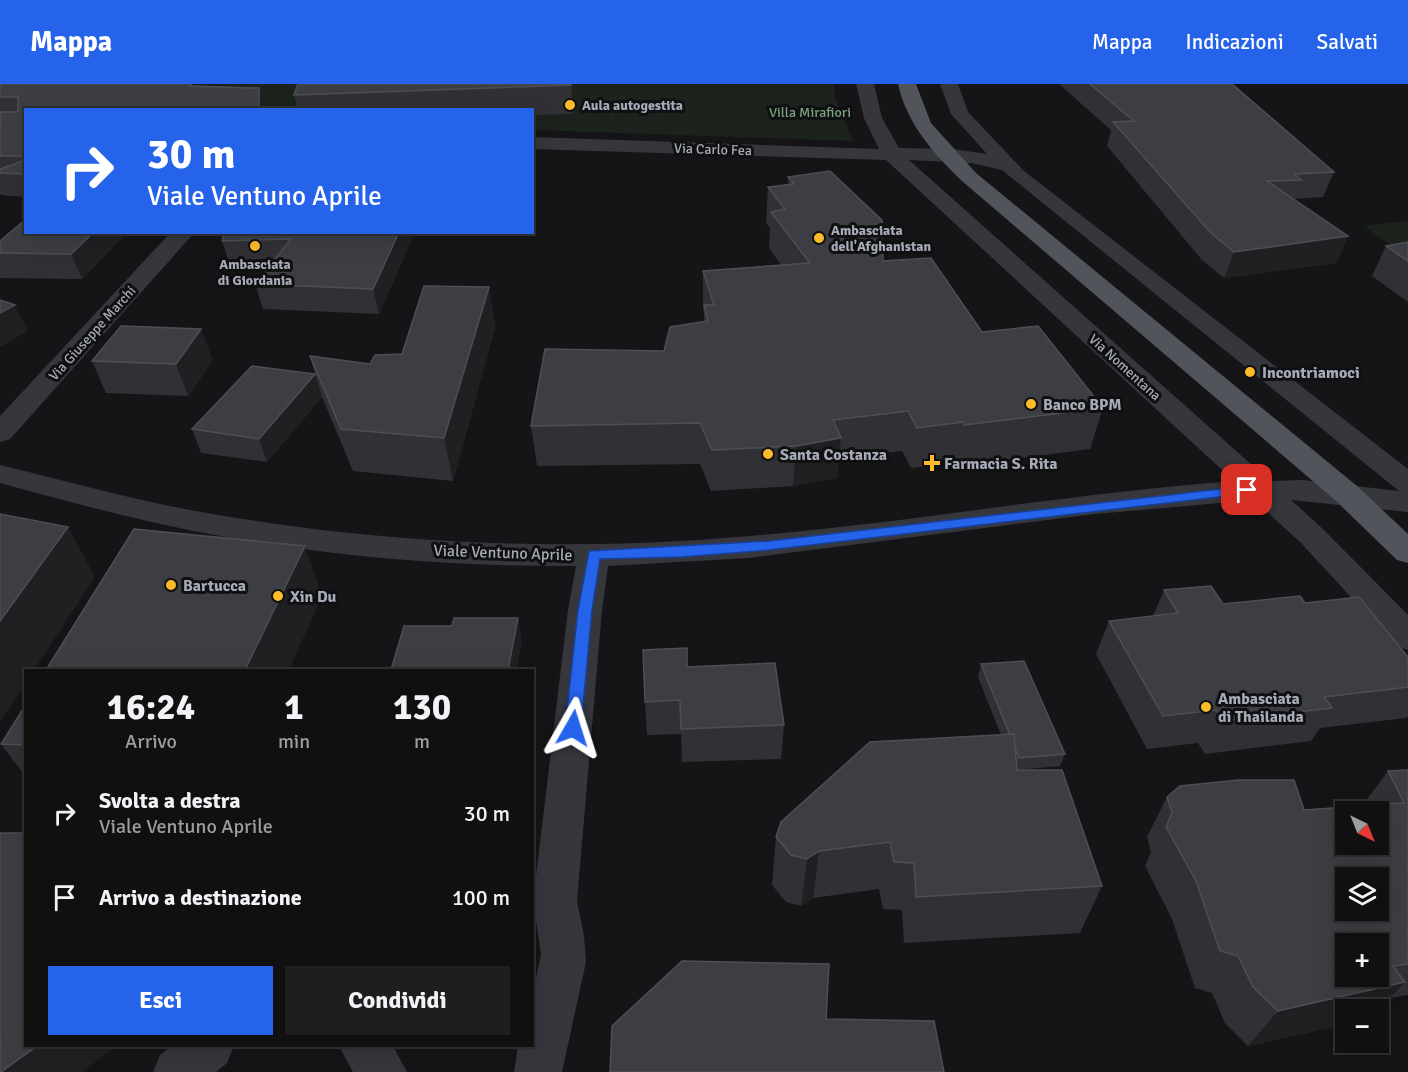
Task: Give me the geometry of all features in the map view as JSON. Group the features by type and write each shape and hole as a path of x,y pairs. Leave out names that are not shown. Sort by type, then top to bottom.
{"main road":[{"path":"907,84 916,113 946,155 1140,323 1346,493 1408,552"}],"street":[{"name":"Via Nomentana","path":"865,84 873,118 893,156 1335,558 1408,638"},
{"path":"949,84 960,114 1008,166 1408,484"},
{"name":"Via Carlo Fea","path":"534,143 893,156 972,156 1008,166"},
{"name":"Via Giuseppe Marchi","path":"0,433 182,234"},
{"name":"Viale Ventuno Aprile","path":"0,474 142,509 252,530 424,550 594,554 682,552 769,545 1196,494 1262,490 1346,493 1408,502"},
{"path":"530,1060 563,970 562,939 540,907 594,554"},
{"path":"177,1072 209,1047"},
{"path":"364,1047 383,1072"}],"green space":[{"name":"Villa Mirafiori","path":"223,84 834,84 835,97 853,141 534,130 534,108 197,108"},
{"path":"1408,221 1408,250 1399,251 1364,226"}],"building":[{"path":"0,84 192,84 190,86 259,88 259,108 24,108 24,156 0,156 0,112 18,112 18,97 0,97"},
{"path":"298,84 570,84 571,85 294,95"},
{"path":"1090,84 1232,84 1334,172 1294,174 1301,180 1267,181 1348,236 1234,252 1211,233 1113,122 1134,121"},
{"path":"24,161 24,174 0,173 0,169"},
{"path":"830,171 882,220 883,261 931,258 982,332 1038,326 1103,408 964,425 963,422 917,428 908,411 833,420 841,438 796,446 712,450 700,423 531,426 545,349 664,351 670,327 708,321 704,305 714,305 703,271 810,263 771,212 785,209 768,187 794,184 788,177"},
{"path":"24,221 24,234 92,234 71,254 0,253 0,241"},
{"path":"224,234 398,234 373,289 255,284 291,239 222,241"},
{"path":"1408,242 1408,261 1386,246"},
{"path":"424,286 489,287 444,438 341,429 310,356 370,364 375,355 402,354"},
{"path":"0,300 15,305 0,313"},
{"path":"121,326 201,329 176,364 92,361"},
{"path":"252,366 315,374 259,439 192,429"},
{"path":"0,514 68,527 0,621"},
{"path":"134,529 305,546 245,669 47,669"},
{"path":"1211,586 1223,604 1300,596 1305,603 1359,597 1408,657 1408,687 1324,697 1332,708 1222,721 1216,710 1163,716 1109,621 1178,613 1164,590"},
{"path":"454,618 518,618 508,669 391,669 404,626 452,626"},
{"path":"687,648 687,667 775,663 784,725 681,729 680,700 645,702 643,650"},
{"path":"1024,661 1065,754 1019,758 1015,748 1014,734 1010,735 981,664"},
{"path":"24,707 24,745 1,744"},
{"path":"1014,734 1017,770 1062,770 1102,886 916,897 914,863 894,862 890,842 819,851 807,859 791,855 776,837 781,822 870,742"},
{"path":"1408,770 1408,964 1393,966 1405,982 1389,986 1389,933 1335,933 1335,987 1383,987 1278,1011 1253,987 1238,956 1220,951 1196,881 1166,827 1172,813 1167,797 1180,786 1238,780 1294,780 1304,810 1335,808 1335,855 1389,855 1389,804 1404,803 1388,771"},
{"path":"0,833 24,833 24,1047 36,1047 0,1072"},
{"path":"682,961 829,964 826,1019 934,1021 944,1072 610,1072 612,1026"}],"place":[{"name":"Aula autogestita","path":"570,105"},
{"name":"Ambasciata dell'Afghanistan","path":"819,238"},
{"name":"Ambasciata di Giordania","path":"255,246"},
{"name":"Incontriamoci","path":"1250,372"},
{"name":"Banco BPM","path":"1031,404"},
{"name":"Santa Costanza","path":"768,454"},
{"name":"Farmacia S. Rita","path":"932,463"},
{"name":"Bartucca","path":"171,585"},
{"name":"Xin Du","path":"278,596"},
{"name":"Ambasciata di Thailanda","path":"1206,707"}],"route":[{"path":"573,728 585,610 594,554 682,552 769,545 1196,494 1247,490"}]}
